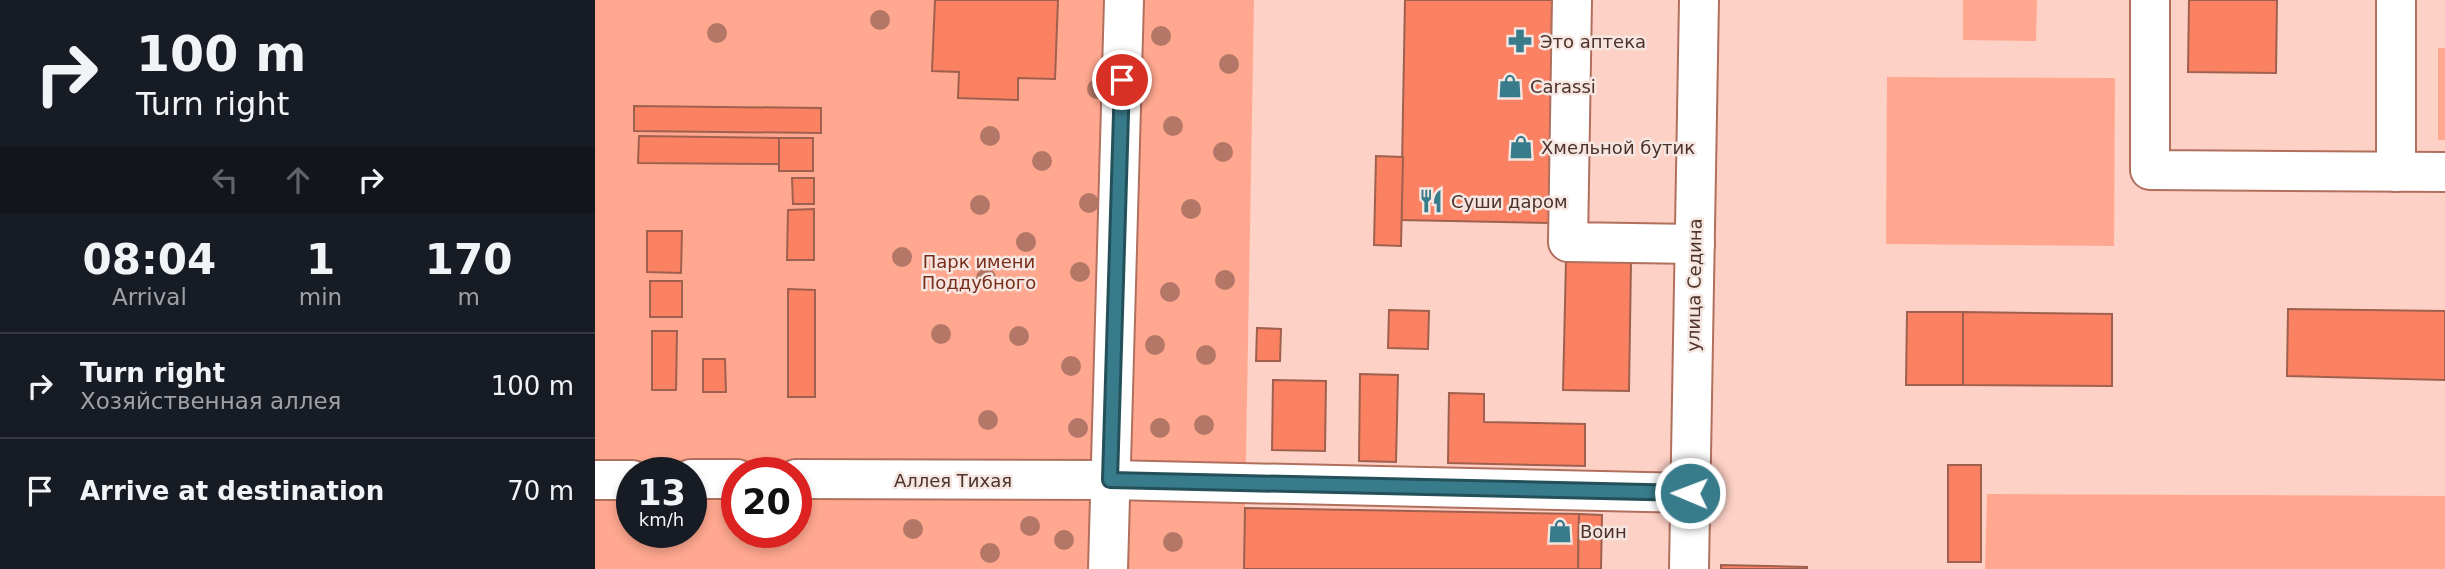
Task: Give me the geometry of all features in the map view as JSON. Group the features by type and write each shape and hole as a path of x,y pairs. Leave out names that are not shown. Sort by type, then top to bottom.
{"street":[{"path":"1108,569 1124,0"},
{"path":"1572,0 1568,242 1695,244"},
{"name":"улица Седина","path":"1689,569 1699,0"},
{"path":"2150,0 2150,170 2445,172"},
{"path":"2396,0 2396,172"},
{"path":"595,480 616,480"},
{"name":"Аллея Тихая","path":"812,480 1110,480 1690,493"}],"green space":[{"name":"Парк имени Поддубного","path":"595,0 1254,0 1244,569 595,569"},
{"path":"1963,0 2037,0 2036,41 1963,40"},
{"path":"2438,48 2445,48 2445,140 2438,140"},
{"path":"1887,77 2115,78 2114,246 1886,244"},
{"path":"1987,494 2445,496 2445,569 1985,569"}],"building":[{"path":"935,0 1058,0 1055,79 1018,78 1018,100 958,98 959,72 932,71"},
{"path":"1405,0 1552,0 1549,223 1401,220"},
{"path":"2189,0 2277,0 2276,73 2188,72"},
{"path":"634,106 821,108 821,133 634,131"},
{"path":"639,136 779,138 779,164 638,163"},
{"path":"779,138 813,138 813,171 779,171"},
{"path":"1376,156 1403,157 1401,246 1374,245"},
{"path":"792,178 814,178 814,204 793,204"},
{"path":"814,209 814,260 787,260 788,210"},
{"path":"647,231 682,231 681,273 647,272"},
{"path":"1566,260 1631,262 1629,391 1563,390"},
{"path":"650,281 682,281 682,317 650,317"},
{"path":"788,289 815,290 815,397 788,397"},
{"path":"2288,309 2445,311 2445,380 2287,376"},
{"path":"1389,310 1429,311 1428,349 1388,348"},
{"path":"1907,312 1963,312 1963,385 1906,385"},
{"path":"1963,312 2112,314 2112,386 1963,385"},
{"path":"1257,328 1281,329 1280,361 1256,361"},
{"path":"652,331 677,331 676,390 652,390"},
{"path":"703,359 725,359 726,392 703,392"},
{"path":"1360,374 1398,375 1396,462 1359,461"},
{"path":"1273,380 1326,381 1325,451 1272,450"},
{"path":"1449,393 1484,394 1484,422 1585,424 1585,466 1448,463"},
{"path":"1948,465 1981,465 1981,562 1948,562"},
{"path":"1245,508 1579,514 1578,569 1244,569"},
{"path":"1579,514 1602,515 1601,569 1578,569"},
{"path":"1721,565 1807,567 1807,569 1721,569"}],"place":[{"name":"Это аптека","path":"1520,41"},
{"name":"Carassi","path":"1510,86"},
{"name":"Хмельной бутик","path":"1521,147"},
{"name":"Суши даром","path":"1431,201"},
{"name":"Воин","path":"1560,531"}],"route":[{"path":"1122,80 1110,480 1690,493"}]}
